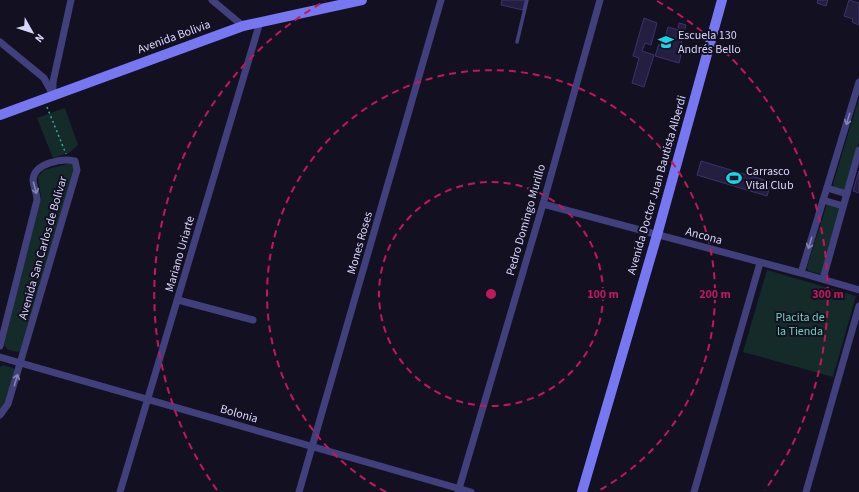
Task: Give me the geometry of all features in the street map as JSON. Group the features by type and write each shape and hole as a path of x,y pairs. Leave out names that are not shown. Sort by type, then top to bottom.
{"street":[{"path":"53,95 53,82 71,0"},
{"path":"212,0 243,26"},
{"name":"Avenida Bolivia","path":"0,115 243,26 362,0"},
{"name":"Mones Roses","path":"299,492 441,0"},
{"name":"Pedro Domingo Murillo","path":"459,490 543,204 600,0"},
{"name":"Avenida Doctor Juan Bautista Alberdi","path":"582,492 657,235 722,0"},
{"name":"Mariano Uriarte","path":"120,492 260,22"},
{"path":"0,42 44,78 53,95"},
{"path":"801,273 859,82"},
{"path":"823,279 859,150"},
{"name":"Avenida San Carlos de Bolívar","path":"0,346 37,200 37,192 33,178 37,170 44,165 68,159 75,161 77,170 21,362 8,404 0,415"},
{"path":"827,188 847,194"},
{"path":"823,200 843,206"},
{"name":"Ancona","path":"543,204 859,290"},
{"path":"694,492 760,263"},
{"path":"178,300 253,320"},
{"path":"806,492 859,306"},
{"name":"Bolonia","path":"0,357 313,446 459,490 472,492"}],"lane":[{"path":"517,42 527,0"}],"path":[{"path":"53,95 45,103 68,159"}],"green space":[{"path":"859,98 859,141 847,188 844,190 834,187 833,184"},
{"path":"65,108 78,145 69,153 53,158 37,118"},
{"path":"71,163 74,169 22,350 18,352 8,350 4,345 41,197 38,177 44,170"},
{"path":"827,204 840,208 821,274 808,271 807,267"},
{"name":"Placita de la Tienda","path":"767,270 856,296 833,377 743,352"},
{"path":"3,365 13,368 16,371 10,393 0,412 0,367"}],"building":[{"path":"502,0 525,0 523,10 501,5"},
{"path":"818,0 828,0 826,6 817,3"},
{"path":"849,0 859,3 859,25 852,22 853,19 844,16"},
{"path":"644,18 657,23 651,45 645,43 642,51 654,55 644,87 632,83 639,58 633,56"},
{"path":"679,23 686,25 678,54 681,55 679,63 655,56 659,44 663,45 668,27 678,30"},
{"name":"Carrasco Vital Club","path":"701,161 771,182 767,196 697,175"},
{"path":"859,171 859,193 853,191"}],"place":[{"name":"Escuela 130 Andrés Bello","path":"666,42"},
{"name":"Carrasco Vital Club","path":"734,178"}]}
